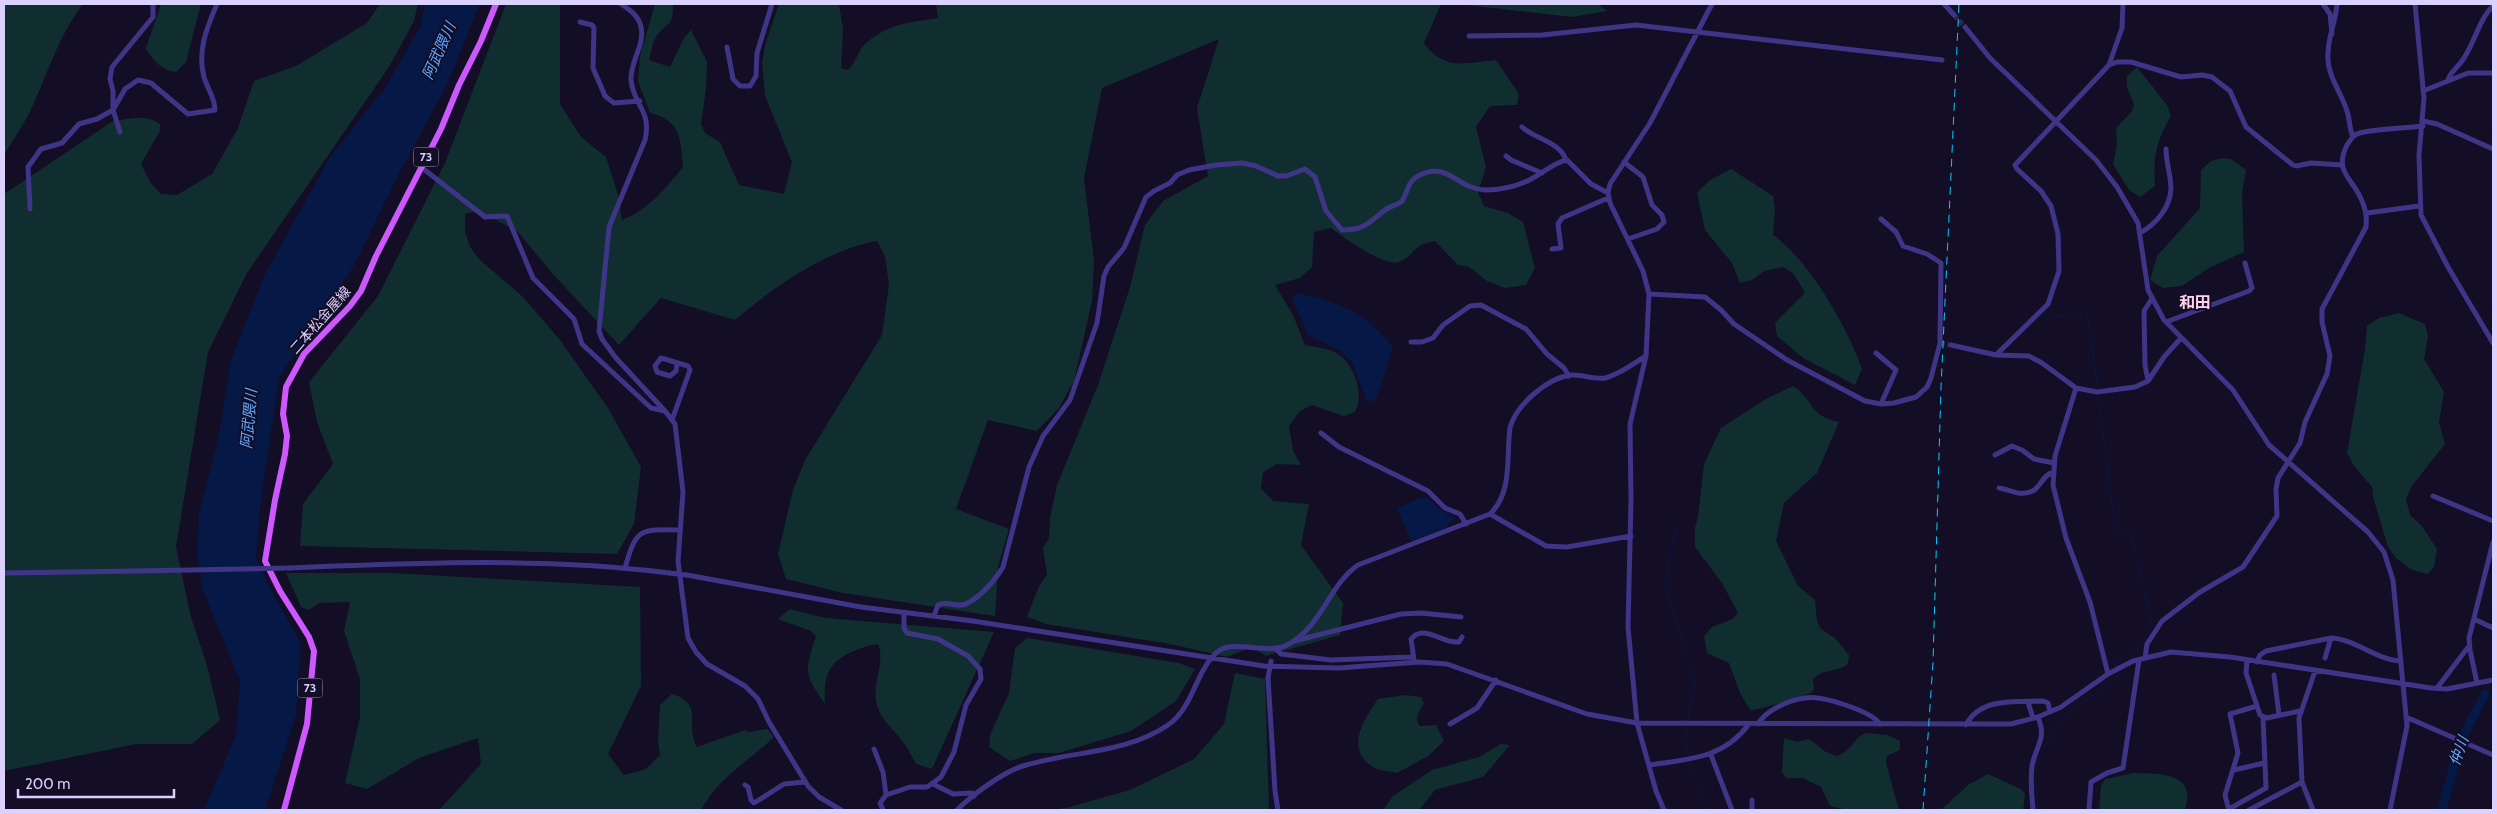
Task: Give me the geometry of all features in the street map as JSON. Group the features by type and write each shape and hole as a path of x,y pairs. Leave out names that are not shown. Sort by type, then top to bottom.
{"main road":[{"name":"二本松金屋線","path":"284,810 307,724 314,651 309,637 265,561 286,454 287,436 282,414 286,386 304,354 350,306 361,291 482,41 496,4"}],"street":[{"path":"120,132 113,110 114,91 110,79 112,67 153,18 153,4"},
{"path":"30,209 28,167 31,160 44,148 66,140 79,124 96,119 113,110 125,89 138,80 145,80 188,114 215,110 215,103 204,78 202,54 204,34 217,4"},
{"path":"621,4 636,15 642,29 631,78 646,118 647,132 609,228 599,325 606,345 665,410 672,420 677,434 683,492 678,560 688,638 696,652 707,664 745,686 758,699 773,730 805,782 819,797 841,810"},
{"path":"726,47 733,79 740,86 750,86 756,76 757,53 772,4"},
{"path":"1608,196 1610,184 1650,123 1712,4"},
{"path":"1944,4 1954,15"},
{"path":"1996,355 2048,304 2059,271 2058,234 2051,206 2046,197 2015,165 2109,65 2122,28 2123,4"},
{"path":"2323,4 2330,14 2333,34"},
{"path":"2338,4 2328,51 2329,70 2346,108 2353,137"},
{"path":"2415,4 2423,91 2423,124 2419,155 2419,206 2424,223 2433,240 2493,344"},
{"path":"2448,80 2451,73 2467,54 2484,16 2493,6"},
{"path":"580,22 592,25 594,28 592,63 604,96 614,104 640,102"},
{"path":"1469,36 1542,35 1636,25 1942,60"},
{"path":"1965,28 1990,58 2106,172 2131,209 2140,233 2146,280 2151,300 2166,322 2233,390 2269,445 2286,462 2368,532 2384,552 2393,580 2406,717 2405,746 2390,810"},
{"path":"2109,65 2117,62 2131,62 2182,78 2202,75 2212,77 2230,91 2246,127 2293,165 2311,163 2342,165"},
{"path":"2423,91 2468,73 2493,73"},
{"path":"2145,658 2147,644 2162,621 2200,592 2243,567 2278,516 2276,486 2280,471 2300,443 2305,422 2327,374 2330,356 2322,322 2322,309 2360,242 2366,227 2367,213 2361,198 2345,175 2342,165 2345,149 2353,137 2359,133 2423,124 2437,124 2493,149"},
{"path":"1522,127 1530,135 1551,143 1591,184 1608,196 1642,270 1649,294 1646,356 1630,424 1631,536 1628,627 1637,723 1664,810"},
{"path":"2140,233 2158,221 2169,196 2171,187 2166,149"},
{"path":"1506,156 1542,173"},
{"path":"934,616 938,605 948,602 962,604 983,592 996,579 1003,567 1029,467 1043,436 1070,400 1079,379 1097,323 1104,276 1108,267 1124,248 1141,207 1154,191 1170,183 1177,175 1216,165 1242,163 1278,176 1286,176 1303,169 1315,177 1326,211 1337,225 1342,230 1354,230 1366,226 1386,209 1401,202 1411,182 1433,170 1442,170 1471,187 1488,190 1520,184 1566,160"},
{"path":"1624,162 1643,178 1652,205 1662,215 1664,222 1657,229 1628,240"},
{"path":"421,167 485,218 507,216 533,278 574,319 582,344 651,408 665,410"},
{"path":"1552,249 1560,248 1558,224 1562,218 1608,196"},
{"path":"2367,213 2419,206"},
{"path":"1649,294 1705,297 1722,310 1734,324 1787,360 1865,401 1881,404 1916,397 1927,387 1940,343 1942,269 1939,260 1903,246 1896,232 1881,219"},
{"path":"2166,322 2249,291 2252,288 2245,263"},
{"path":"2148,381 2145,365 2144,311 2145,306 2151,300"},
{"path":"1411,342 1422,342 1433,338 1443,326 1460,313 1470,306 1481,304 1526,329 1547,354 1564,368 1569,376"},
{"path":"1951,345 1996,355 2019,354 2034,358 2076,388 2097,392 2135,387 2148,381 2164,357 2181,338"},
{"path":"1876,354 1896,370 1881,404"},
{"path":"1274,650 1294,641 1322,612 1343,579 1358,564 1490,514 1503,498 1506,484 1510,428 1518,409 1531,396 1559,379 1569,376 1605,378 1646,356"},
{"path":"672,420 690,370 688,366 678,363 661,358 655,366 656,370 670,376 676,371 678,363"},
{"path":"2076,388 2054,463 2053,485 2058,511 2090,602 2108,674"},
{"path":"1321,433 1339,447 1428,491 1445,508 1460,514 1466,524"},
{"path":"1995,455 2012,446 2022,450 2034,459 2054,463"},
{"path":"1999,488 2017,493 2028,493 2037,489 2048,474 2054,472"},
{"path":"2433,496 2493,521"},
{"path":"1490,514 1546,546 1567,547 1631,536"},
{"path":"625,568 635,539 643,531 679,530"},
{"path":"2477,684 2469,646 2493,542"},
{"path":"4,573 45,574 525,562 625,568 669,573 904,613 1210,659 1301,668 1414,660"},
{"path":"882,810 880,803 886,795 910,787 922,788 933,784 941,778 954,752 966,705 977,689 981,679 981,671 968,656 938,639 907,632 904,628 904,613"},
{"path":"1294,641 1301,642 1406,614 1461,617"},
{"path":"2474,619 2493,628"},
{"path":"1414,660 1411,639 1416,634 1427,633 1453,642 1459,642 1462,637"},
{"path":"2258,662 2260,654 2266,651 2331,638 2342,640 2385,658 2400,661"},
{"path":"2325,658 2331,638"},
{"path":"2437,688 2469,646"},
{"path":"957,810 974,796 1023,766 1080,755 1135,740 1159,730 1180,714 1210,659 1226,648 1274,650 1282,654 1320,659 1414,660 1447,664 1587,714 1637,723 2011,724 2050,712 2069,702 2108,674 2139,660 2185,652 2404,685 2437,688 2477,684 2493,680"},
{"path":"1274,650 1268,678 1275,792 1278,810"},
{"path":"2089,810 2091,782 2107,773 2123,768 2139,660"},
{"path":"2247,660 2246,673 2257,706 2263,717 2266,788 2231,808 2228,806 2225,795 2238,753 2230,714 2257,706"},
{"path":"2313,810 2302,782 2300,711 2315,671"},
{"path":"2274,676 2279,715"},
{"path":"1450,724 1477,708 1496,680"},
{"path":"1758,724 1772,710 1807,697 1871,714 1880,724"},
{"path":"2028,702 2043,735 2032,764 2033,810"},
{"path":"1966,724 1976,712 1992,704 2046,702 2050,712"},
{"path":"2263,717 2300,711"},
{"path":"2406,717 2493,755"},
{"path":"1649,765 1711,755 1733,742 1749,724"},
{"path":"874,750 883,772 886,795"},
{"path":"1711,755 1732,810"},
{"path":"2234,770 2264,764"},
{"path":"744,785 748,787 750,800 754,803 784,784 805,782"},
{"path":"2248,810 2302,782"},
{"path":"933,784 953,794 971,793 974,796"},
{"path":"1752,800 1752,810"}],"green space":[{"path":"4,4 83,4 60,43 30,112 4,155"},
{"path":"161,4 201,4 186,62 176,72 158,64 146,48"},
{"path":"380,4 418,4 414,21 389,67 247,273 208,352 176,547 191,617 208,669 220,720 192,744 136,744 4,771 4,194 113,121 144,118 160,124 160,131 141,164 150,182 161,194 177,195 212,174 238,128 254,81 296,66 367,23"},
{"path":"506,4 560,4 560,104 581,137 606,157 618,195 622,220 648,204 683,167 680,140 674,126 660,116 650,113 638,81 640,56 655,4 673,4 673,12 669,24 655,39 649,60 670,67 684,38 691,30 707,62 706,89 701,124 705,133 720,142 739,185 784,194 792,162 765,96 762,63 765,45 779,4 839,4 843,29 841,68 847,70 853,64 862,47 882,32 899,25 938,18 936,4 1441,4 1424,43 1439,58 1447,61 1465,63 1496,60 1519,94 1517,105 1490,106 1476,127 1486,167 1478,192 1484,206 1508,213 1523,222 1535,268 1526,285 1505,288 1487,281 1469,267 1458,265 1435,241 1422,245 1404,259 1393,263 1365,251 1331,228 1314,232 1312,267 1300,278 1275,285 1293,315 1305,345 1329,350 1342,357 1353,371 1359,397 1355,412 1344,416 1312,405 1300,411 1289,426 1293,451 1301,465 1277,464 1263,472 1261,488 1273,501 1309,504 1301,545 1343,603 1340,635 1266,656 1252,647 1227,657 1170,644 1046,624 1027,617 1039,586 1047,575 1043,548 1049,538 1050,518 1057,485 1098,385 1130,287 1145,225 1163,201 1208,176 1197,108 1219,39 1102,88 1084,178 1094,261 1092,301 1074,381 1059,408 1037,431 988,420 956,509 1009,529 998,567 995,616 843,593 786,579 778,554 793,490 805,460 882,335 889,285 885,256 877,241 858,245 820,261 783,283 735,320 661,298 619,345 551,272 518,232 487,215 473,212 465,214 465,232 470,247 479,259 523,297 560,340 608,408 641,467 634,524 617,554 300,546 303,504 333,464 317,422 309,382 378,296 445,163"},
{"path":"1458,4 1598,4 1607,11 1572,17"},
{"path":"2137,67 2167,105 2171,116 2162,133 2155,158 2155,186 2140,197 2129,190 2113,164 2117,145 2116,128 2132,111 2134,104 2127,88 2127,76"},
{"path":"2222,158 2231,159 2246,170 2242,193 2244,252 2209,268 2182,286 2163,288 2150,280 2157,256 2200,208 2201,170 2211,161"},
{"path":"1731,169 1773,196 1775,210 1773,235 1787,246 1800,261 1826,296 1837,315 1856,352 1862,369 1855,385 1803,358 1777,336 1775,323 1805,293 1794,274 1783,267 1764,271 1752,280 1740,283 1732,263 1705,230 1697,193 1710,180"},
{"path":"2399,313 2425,324 2428,336 2424,359 2444,392 2439,422 2445,444 2411,487 2406,499 2410,515 2421,525 2437,549 2434,567 2427,574 2410,569 2396,558 2388,547 2373,497 2372,487 2354,466 2347,453 2365,349 2367,326 2379,318"},
{"path":"1793,386 1805,396 1822,416 1839,422 1817,473 1784,503 1776,541 1798,586 1815,600 1817,622 1821,629 1835,638 1849,655 1848,664 1817,676 1813,680 1814,689 1811,693 1772,706 1750,710 1740,693 1729,663 1707,653 1704,636 1712,627 1733,619 1738,613 1722,583 1695,547 1695,528 1704,464 1721,428 1764,400"},
{"path":"286,573 393,573 640,587 641,686 608,754 624,775 646,769 660,755 658,741 660,705 672,694 682,698 691,709 692,730 697,747 745,730 749,732 767,729 774,737 716,788 701,810 439,810 481,764 478,738 419,758 367,789 345,783 360,717 360,679 344,631 350,602 319,603 309,610 301,607"},
{"path":"790,609 825,618 994,632 932,769 916,764 904,743 879,711 876,697 880,658 878,644 856,650 835,663 826,679 825,704 813,685 808,671 816,636 811,631 778,619"},
{"path":"1027,638 1179,663 1195,669 1176,701 1131,731 1059,753 1035,753 1010,761 989,747 990,735 1009,693 1015,648"},
{"path":"1235,673 1265,679 1269,810 1050,810 1066,808 1130,790 1194,759 1224,724"},
{"path":"1405,695 1421,697 1424,703 1418,714 1418,723 1420,726 1436,725 1444,741 1428,756 1397,773 1375,768 1364,760 1360,752 1359,734 1367,716 1378,699"},
{"path":"1866,733 1888,735 1900,741 1900,750 1887,756 1886,763 1899,810 1848,810 1830,806 1821,787 1803,778 1786,778 1782,772 1784,738 1797,742 1809,739 1826,752 1837,756 1846,751 1858,738"},
{"path":"1501,744 1510,745 1483,777 1435,790 1419,810 1383,810 1393,796 1432,770 1479,757"},
{"path":"2134,773 2164,775 2178,780 2184,785 2188,793 2185,810 2099,810 2101,786 2105,779"},
{"path":"1988,774 2021,789 2025,794 2023,810 1941,810 1968,785"}],"water":[{"name":"阿武隈川","path":"425,4 480,4 447,85 395,181 354,266 279,378 261,500 256,558 273,594 301,643 296,715 265,810 204,810 236,735 240,681 203,590 197,554 199,514 218,441 231,360 265,274 330,157 384,89 420,28"},
{"path":"1297,293 1351,310 1372,325 1393,347 1377,398 1369,402 1366,400 1353,364 1342,352 1308,335 1292,298"},
{"path":"1427,497 1439,509 1455,518 1444,529 1411,541 1397,508"}],"waterway":[{"path":"2053,202 2061,229 2061,267"},
{"path":"2061,271 2050,307 2041,319 2087,312 2098,390"},
{"path":"2098,394 2115,529 2117,533 2131,533 2152,623 2140,647 2114,662 2116,667"},
{"path":"1677,526 1668,564 1666,588 1695,682 1688,721"},
{"path":"2038,810 2035,772 2044,747 2068,712 2114,681 2119,675 2118,671"},
{"name":"仲川","path":"2442,810 2460,742 2485,694"},
{"path":"1688,725 1685,741 1689,757"},
{"path":"1690,761 1706,810"}],"tunnel":[{"path":"1954,15 1965,27"},
{"path":"1940,343 1951,345"}],"railway":[{"path":"1923,810 1933,662 1941,387 1959,4"}],"district":[{"name":"和田","path":"2195,302"}]}
